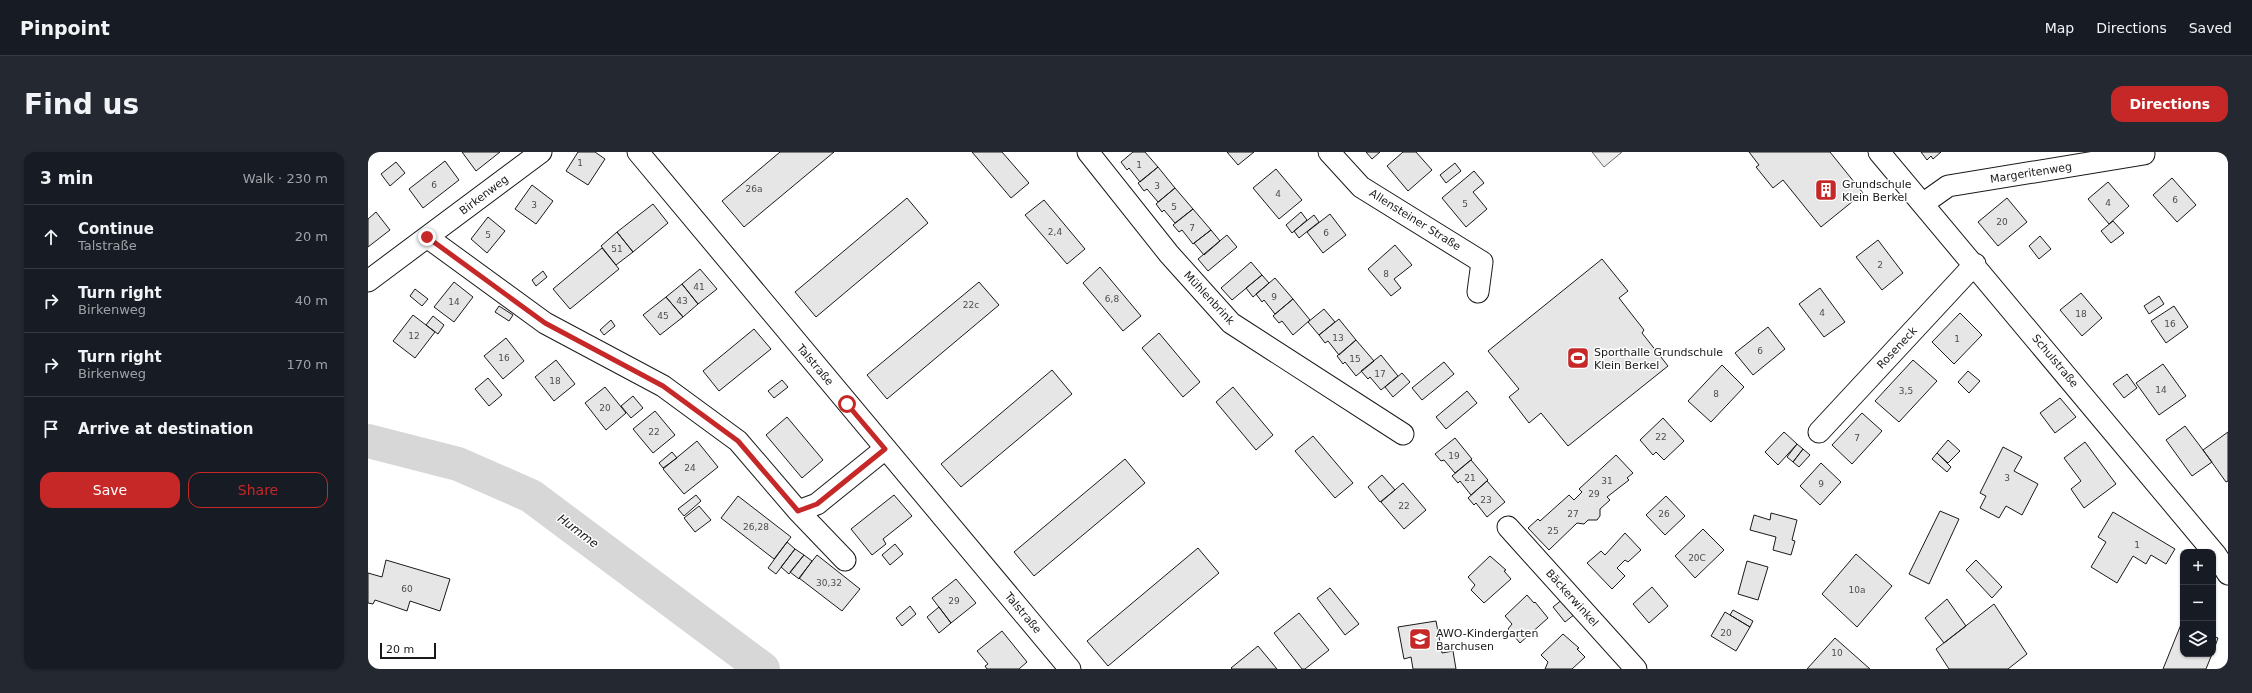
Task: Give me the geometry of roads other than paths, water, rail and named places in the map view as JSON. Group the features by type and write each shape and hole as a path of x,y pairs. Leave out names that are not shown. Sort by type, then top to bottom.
{"street":[{"name":"Birkenweg","path":"368,281 541,152"},
{"name":"Talstraße","path":"638,152 1070,669"},
{"name":"Mühlenbrink","path":"1088,152 1169,254 1230,323 1403,434"},
{"name":"Allensteiner Straße","path":"1329,152 1361,187 1482,262 1478,292"},
{"name":"Schulstraße","path":"1879,152 1924,203 2216,554 2228,574"},
{"name":"Margeritenweg","path":"1924,203 1948,186 2144,154"},
{"path":"427,237 545,323 663,386 732,436 738,441 798,511 845,560"},
{"name":"Roseneck","path":"1819,432 1975,264"},
{"path":"798,511 817,504 885,449"},
{"name":"Bäckerwinkel","path":"1508,527 1636,669"}],"waterway":[{"name":"Humme","path":"368,441 458,464 531,496 763,669"}],"place":[{"name":"Grundschule Klein Berkel","path":"1826,190"},
{"name":"Sporthalle Grundschule Klein Berkel","path":"1578,358"},
{"name":"AWO-Kindergarten Barchusen","path":"1420,639"}]}
